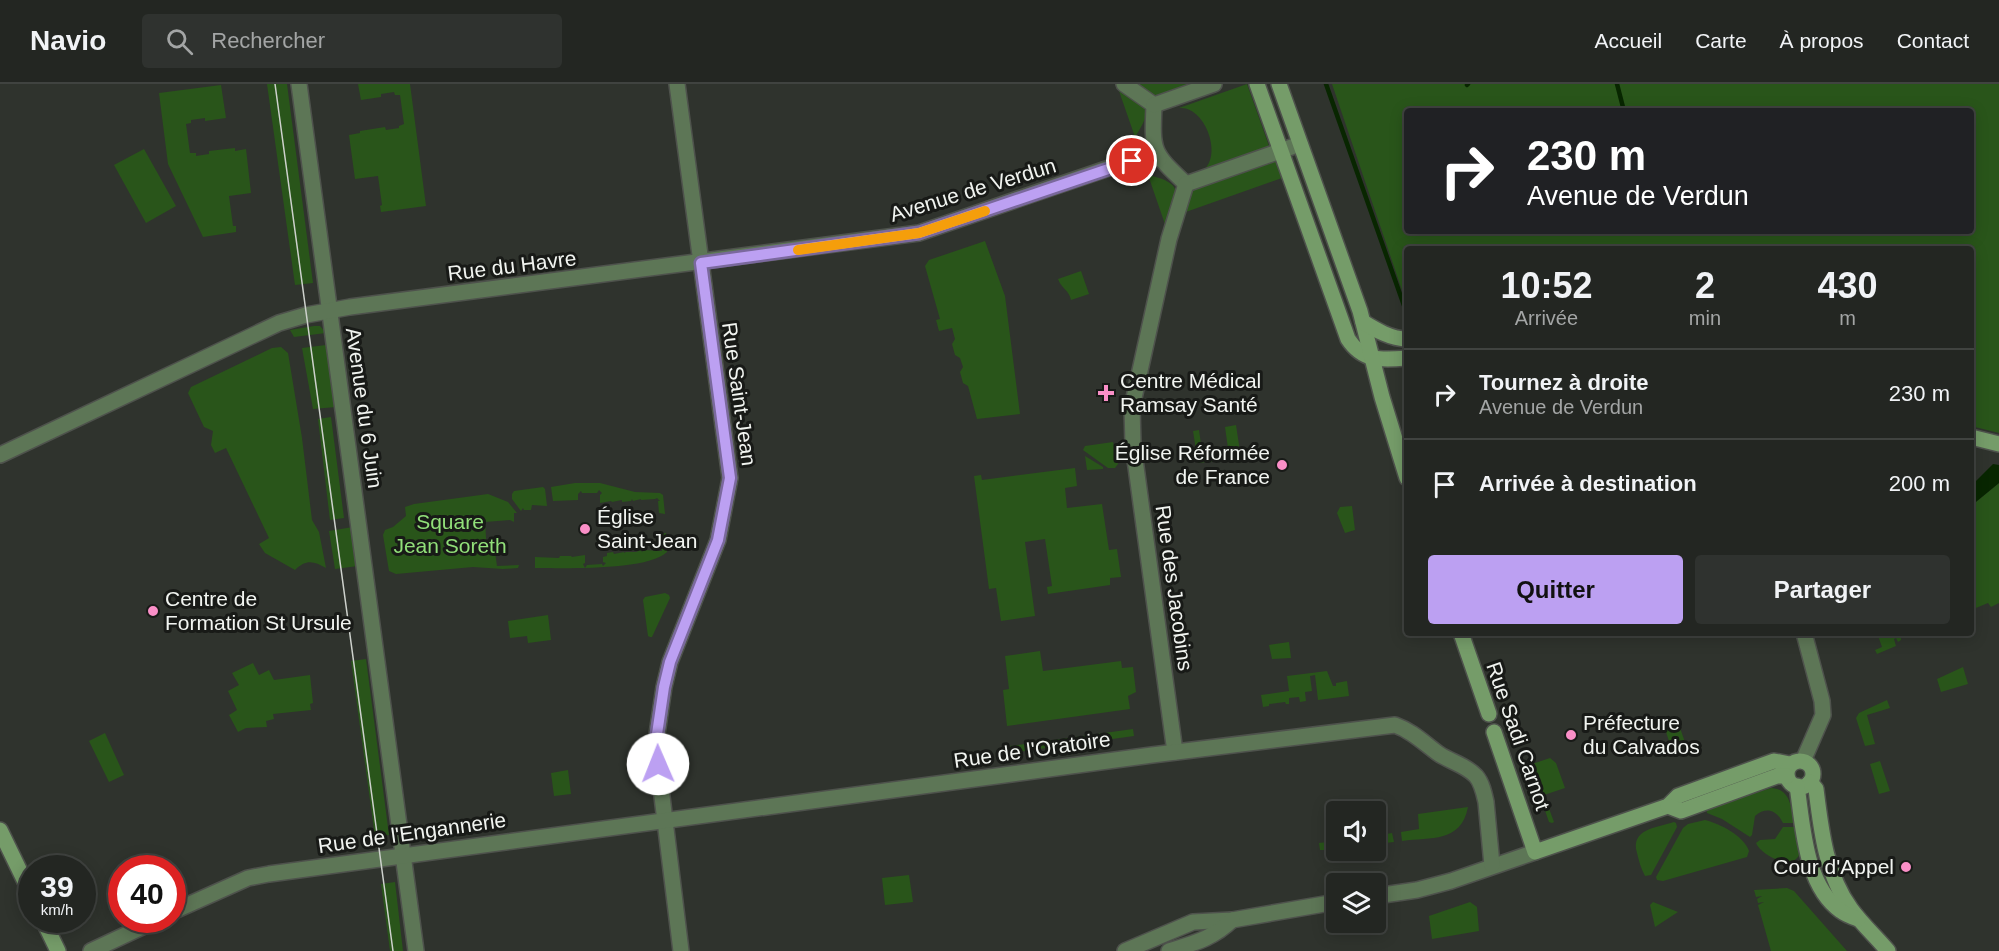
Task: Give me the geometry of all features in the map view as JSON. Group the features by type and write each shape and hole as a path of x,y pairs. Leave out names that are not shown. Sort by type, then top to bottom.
{"main road":[{"path":"1257,84 1348,339 1355,350 1364,356 1404,358"},
{"path":"1279,84 1363,322 1404,468"},
{"path":"1363,322 1378,332 1404,339"},
{"path":"1974,438 1999,444"},
{"name":"Rue Sadi Carnot","path":"1462,636 1489,714"},
{"name":"Rue Sadi Carnot","path":"1494,732 1534,852"},
{"path":"1534,852 1668,806 1678,796 1774,761 1797,774 1816,789 1824,844 1843,895 1850,908 1888,951"},
{"path":"0,830 18,867"},
{"path":"49,933 58,951"}],"street":[{"name":"Avenue du 6 Juin","path":"299,84 416,951"},
{"name":"Rue Saint-Jean","path":"677,84 730,478 718,540 670,662 657,734 664,820 681,951"},
{"path":"1124,84 1154,105"},
{"path":"1154,105 1214,84"},
{"path":"1154,105 1153,157 1186,184 1300,144"},
{"name":"Avenue de Verdun","path":"701,263 919,233 1153,157"},
{"name":"Rue des Jacobins","path":"1175,752 1133,445 1132,407 1169,239 1186,184"},
{"name":"Rue du Havre","path":"0,455 288,321 329,310 701,263"},
{"path":"1797,774 1823,715 1822,701 1805,636"},
{"name":"Rue Sadi Carnot","path":"1489,714 1494,732"},
{"name":"Rue de l'Oratoire","path":"664,820 1395,725 1406,729 1441,755 1466,768 1478,779 1484,792 1488,812 1492,865"},
{"name":"Rue de l'Engannerie","path":"186,906 248,878 664,820"},
{"path":"1386,895 1417,890 1451,881 1534,852"},
{"path":"1125,951 1193,922 1232,920 1326,904"},
{"path":"1169,951 1200,942 1218,933 1232,920"},
{"path":"91,951 129,933"}],"green space":[{"path":"267,84 287,84 313,283 295,285"},
{"path":"358,84 410,84 426,206 381,212 378,176 355,179 349,135 385,127 386,130 399,128 404,124 400,95 395,95 394,92 361,100"},
{"path":"1137,84 1195,84 1158,97"},
{"path":"1247,84 1269,146 1202,171 1211,155 1208,133 1204,123 1197,115 1188,109 1179,108"},
{"path":"1332,84 1999,84 1999,433 1974,427 1974,246 1404,246 1404,296"},
{"path":"221,85 226,118 191,120 191,123 186,124 190,153 196,153 196,156 209,154 209,151 246,149 251,193 229,196 236,232 203,237 168,164 159,93"},
{"path":"1122,87 1145,109 1145,119 1135,137 1119,91"},
{"path":"144,149 176,206 146,223 114,165"},
{"path":"1275,159 1282,178 1183,213 1191,189"},
{"path":"1148,175 1170,183 1174,188 1176,200 1167,230"},
{"path":"985,241 1005,296 1020,414 977,419 968,386 963,383 960,372 963,367 960,358 955,355 952,328 939,331 936,320 940,319 925,266 929,260"},
{"path":"1081,271 1089,294 1071,300 1058,279"},
{"path":"320,326 326,333 294,337 290,330"},
{"path":"326,345 336,407 313,409 302,348"},
{"path":"281,347 288,353 312,520 319,532 326,568 310,562 295,570 265,553 259,544 269,538 226,448 215,453 211,445 213,431 204,427 188,393 191,387 272,348"},
{"path":"331,417 344,518 330,520 318,419"},
{"path":"1236,425 1241,458 1198,463 1193,431 1199,430 1202,451 1228,448 1225,427"},
{"path":"1113,442 1118,464 1115,468 1108,468 1083,450 1085,446"},
{"path":"1085,456 1103,467 1103,469 1087,470"},
{"path":"1075,468 1077,486 1065,488 1067,508 1102,504 1109,550 1117,549 1121,577 1110,578 1110,585 1048,594 1047,587 1052,586 1045,539 1025,542 1035,616 1001,621 996,588 989,589 974,476 981,475 982,480"},
{"path":"575,483 600,483 635,492 660,493 663,495 665,514 659,513 658,501 660,501 657,498 600,503 602,493 599,490 597,493 582,493 581,491 578,494 578,500 553,501 551,487"},
{"path":"1999,483 1999,603 1991,607 1988,603 1974,609 1974,504"},
{"path":"543,487 547,506 532,505 531,510 523,508 521,511 512,499 514,491"},
{"name":"Square Jean Soreth","path":"488,494 508,502 517,513 514,513 514,522 510,520 485,522 487,552 495,552 497,566 519,565 518,568 473,567 396,574 389,571 383,535 385,530 393,527 406,516 405,507"},
{"path":"1352,506 1355,530 1345,533 1337,513 1340,507"},
{"path":"353,527 358,566 335,569 329,531"},
{"path":"666,533 667,552 657,558 642,563 585,568 587,565 602,564 603,566 606,563 603,562 603,557 607,556 607,553 662,551 661,535"},
{"path":"585,555 583,564 585,568 535,568 535,557 559,558 560,556"},
{"path":"665,593 670,598 650,637 643,600 645,597"},
{"path":"548,615 551,640 528,643 527,636 510,638 508,621"},
{"path":"1878,636 1904,636 1898,642 1896,638 1894,639 1896,646 1877,654 1875,650 1882,647"},
{"path":"1289,642 1291,658 1272,659 1269,645"},
{"path":"1040,651 1043,671 1121,661 1122,668 1133,667 1136,692 1128,696 1130,709 1007,726 1003,690 1009,689 1005,656"},
{"path":"366,659 389,835 375,837 351,661"},
{"path":"253,663 259,675 269,670 274,680 310,675 313,703 310,704 311,710 273,714 274,719 266,721 267,727 246,728 238,732 229,715 237,710 228,691 239,685 232,673"},
{"path":"1963,667 1968,684 1941,692 1937,679"},
{"path":"1327,671 1333,686 1336,686 1336,683 1347,681 1349,696 1318,700 1315,675 1310,676 1312,691 1305,692 1306,701 1300,702 1299,697 1289,698 1289,704 1285,702 1263,707 1261,695 1289,691 1287,676"},
{"path":"1887,700 1890,708 1867,715 1875,744 1865,746 1856,718 1859,713"},
{"path":"1679,725 1687,748 1678,751 1676,745 1671,747 1665,729"},
{"path":"1133,729 1134,736 1011,753 1010,746"},
{"path":"105,733 124,775 109,782 89,741"},
{"path":"1550,758 1556,763 1565,788 1544,795 1554,822 1552,823 1549,822 1529,765"},
{"path":"1880,761 1890,791 1879,794 1870,764"},
{"path":"568,770 571,794 554,796 551,773"},
{"path":"1771,788 1783,792 1789,800 1794,823 1783,823 1774,812 1763,811 1755,816 1750,837 1722,819 1707,813 1707,809"},
{"path":"1468,807 1464,819 1452,833 1434,838 1402,841 1401,832 1419,829 1418,814"},
{"path":"1705,820 1724,827 1742,840 1749,851 1747,857 1663,881 1657,880 1656,877 1683,828 1688,824"},
{"path":"1674,822 1677,827 1651,875 1645,876 1637,853 1637,839 1646,831"},
{"path":"1783,827 1795,827 1800,852 1792,861 1786,862 1772,857 1756,843 1760,840 1775,839"},
{"path":"1392,833 1394,842 1386,843 1386,834"},
{"path":"1326,842 1326,850 1320,850 1319,843"},
{"path":"909,875 913,902 885,905 882,878"},
{"path":"395,882 403,951 390,951 381,884"},
{"path":"1787,888 1794,891 1847,951 1771,951 1758,905 1764,902 1758,903 1757,899 1762,896 1756,897 1754,890"},
{"path":"1470,902 1477,907 1479,931 1432,939 1429,916"},
{"path":"1653,902 1678,912 1655,927 1650,905"}],"shaded area":[{"path":"1993,464 1999,465 1999,483 1974,504 1974,483"}],"waterway":[{"path":"1326,84 1404,305"},
{"path":"1617,84 1623,108"}],"tram line":[{"path":"275,84 393,951"}],"slow traffic":[{"path":"798,250 919,233 985,211"}],"place":[{"name":"Centre Médical Ramsay Santé","path":"1106,393"},
{"name":"Église Réformée de France","path":"1282,465"},
{"name":"Église Saint-Jean","path":"585,529"},
{"name":"Centre de Formation St Ursule","path":"153,611"},
{"name":"Préfecture du Calvados","path":"1571,735"},
{"name":"Cour d'Appel","path":"1906,867"}],"route":[{"path":"658,764 659,710 670,662 718,540 730,478 701,263 919,233 1132,161"}]}
